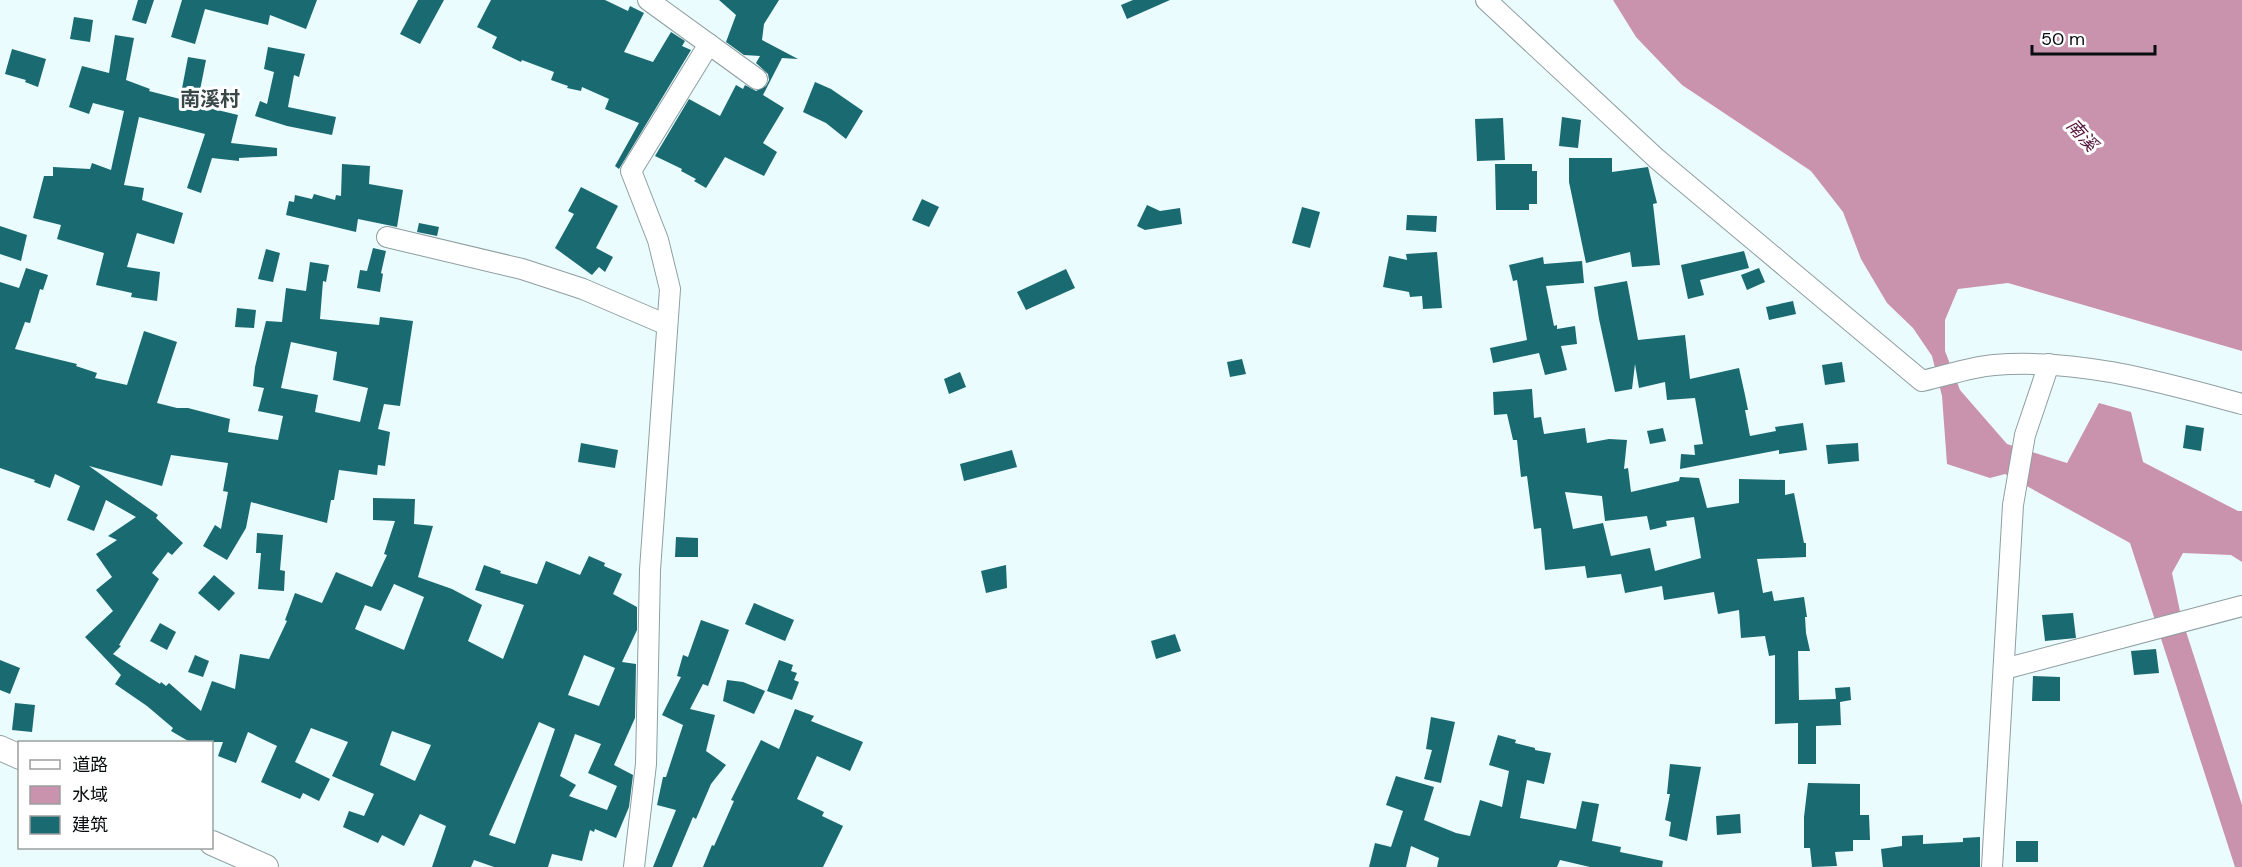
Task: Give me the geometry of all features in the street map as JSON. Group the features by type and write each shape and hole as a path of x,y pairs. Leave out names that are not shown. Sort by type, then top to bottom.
{"main road":[{"path":"0,748 18,755"},
{"path":"213,843 266,867"}],"street":[{"path":"648,0 757,79"},
{"path":"1486,0 1657,159 1922,381 1992,365 2049,364 2094,368 2242,404"},
{"path":"634,867 646,764 650,570 670,289 658,240 631,171 709,44"},
{"path":"387,237 522,269 583,289 667,325"},
{"path":"1992,867 2013,505 2025,435 2049,364"},
{"path":"2004,669 2242,606"}],"water":[{"name":"南溪","path":"1613,0 2242,0 2242,351 2008,283 1958,289 1945,320 1945,351 1960,390 2007,444 2067,463 2099,403 2131,412 2143,462 2242,511 2242,562 2231,555 2183,553 2172,573 2181,616 2242,805 2242,867 2235,867 2130,543 2005,474 1990,478 1947,464 1942,396 1932,356 1913,328 1887,303 1861,259 1843,212 1811,171 1682,85 1636,37"}],"building":[{"path":"138,0 154,0 146,24 132,20"},
{"path":"182,0 317,0 306,29 270,15 268,25 205,9 195,44 171,37"},
{"path":"418,0 444,0 420,44 400,34"},
{"path":"491,0 605,0 628,11 630,6 644,13 624,52 653,62 671,32 685,41 682,46 691,50 619,169 615,166 639,123 605,109 609,99 582,87 581,91 567,88 568,86 551,80 554,72 522,60 521,62 492,48 497,37 477,27"},
{"path":"719,0 779,0 764,24 762,40 798,59 782,58 763,95 784,108 763,143 777,152 764,176 725,157 706,188 694,181 696,179 681,171 682,169 655,156 689,99 720,116 736,85 743,89 745,85 756,91 766,86 769,80 768,74 756,63 760,56 744,55 726,42 736,15"},
{"path":"1133,0 1170,0 1127,19 1121,5"},
{"path":"74,17 93,20 90,42 70,39"},
{"path":"115,35 134,38 126,80 150,89 149,91 180,99 188,57 206,60 197,105 238,115 231,143 277,148 277,156 239,158 239,161 212,158 201,193 187,188 205,134 139,117 124,185 144,188 142,200 183,213 174,244 137,233 127,267 160,272 157,301 131,297 132,293 96,285 104,253 57,239 61,225 33,218 44,176 53,176 53,167 90,169 92,163 111,170 124,111 93,103 89,114 69,107 82,66 109,73"},
{"path":"268,47 305,54 299,77 294,75 288,107 336,117 332,135 287,126 255,116 260,101 267,104 274,72 264,69"},
{"path":"12,49 46,59 38,87 25,82 26,80 5,74"},
{"path":"815,82 831,89 863,111 846,139 826,123 803,112"},
{"path":"1562,117 1581,120 1578,148 1559,146"},
{"path":"1503,118 1505,160 1477,161 1475,119"},
{"path":"1569,158 1612,158 1612,172 1648,167 1657,203 1653,204 1660,265 1632,267 1630,252 1586,263 1569,182"},
{"path":"342,164 370,166 369,184 403,190 397,227 358,219 356,232 286,215 289,201 294,202 295,195 312,199 314,194 335,200 336,195 341,196"},
{"path":"1495,164 1532,164 1532,171 1537,171 1537,204 1529,204 1529,210 1496,210"},
{"path":"581,187 618,206 596,248 613,257 605,272 599,267 592,275 555,248 574,214 568,211"},
{"path":"922,199 939,207 929,227 912,220"},
{"path":"1147,205 1160,211 1180,208 1182,224 1145,230 1137,226"},
{"path":"1302,207 1320,212 1310,248 1292,243"},
{"path":"1407,215 1437,216 1436,232 1406,230"},
{"path":"419,223 439,227 437,236 417,232"},
{"path":"0,226 27,235 21,261 0,254"},
{"path":"373,248 386,251 380,292 357,288 360,270 367,271"},
{"path":"266,249 280,253 273,282 258,279"},
{"path":"1744,251 1749,268 1700,280 1704,295 1688,299 1681,265"},
{"path":"1437,252 1442,308 1423,309 1422,296 1410,297 1409,292 1383,287 1389,256 1407,260 1406,254"},
{"path":"1543,257 1544,264 1582,261 1584,283 1546,286 1554,326 1557,325 1557,329 1575,326 1577,344 1561,346 1567,370 1545,375 1539,353 1493,363 1490,348 1527,340 1517,280 1513,281 1509,265"},
{"path":"310,262 329,265 326,282 323,281 320,319 379,325 380,317 413,321 400,406 384,404 378,429 390,432 385,466 378,465 377,475 339,470 327,523 251,502 246,528 227,560 203,546 215,525 221,529 228,492 223,491 228,463 171,455 162,486 89,466 158,515 156,518 183,543 172,555 168,552 152,573 159,579 119,645 121,646 113,654 160,684 161,682 166,686 169,683 201,711 212,681 235,689 240,654 269,659 287,621 285,620 295,593 322,603 336,572 372,587 387,555 384,554 395,521 373,520 373,498 415,499 414,524 433,526 418,577 452,589 482,605 468,641 503,659 524,605 475,590 484,565 501,571 500,573 537,584 546,561 580,575 589,556 605,563 604,566 622,574 613,594 637,607 637,630 622,662 636,664 635,718 614,765 633,775 629,807 616,838 595,829 594,832 590,830 582,861 552,854 548,867 494,867 474,860 471,867 432,867 446,826 420,814 404,846 382,835 378,843 343,827 349,811 364,816 374,794 332,776 348,742 311,728 295,762 330,779 319,801 303,793 300,799 261,782 277,746 248,732 236,763 218,756 223,742 188,741 171,731 173,728 147,706 115,684 121,675 85,637 113,611 96,590 112,577 96,554 117,540 108,536 136,517 106,500 94,531 67,520 80,486 55,474 50,488 34,482 35,480 0,468 0,282 19,288 26,268 48,275 43,290 40,289 30,323 25,322 15,349 77,364 76,366 97,373 95,378 127,385 144,331 177,342 157,403 230,419 228,432 278,440 283,416 258,411 264,388 253,386 266,321 282,322 286,288 306,291","holes":["291,342 337,352 333,380 368,388 360,422 315,412 318,395 281,388","394,584 424,597 404,650 355,629 365,605 381,611","584,655 615,668 599,706 568,695","539,722 555,729 515,844 489,835","392,731 431,745 415,781 380,765","575,734 601,744 588,773 617,786 607,810 569,796 576,785 560,776"]},
{"path":"1759,268 1765,282 1747,290 1741,275"},
{"path":"1066,269 1075,288 1026,310 1017,292"},
{"path":"1627,281 1638,340 1685,335 1690,379 1739,368 1748,410 1745,410 1750,436 1776,431 1775,427 1803,423 1807,450 1779,454 1779,450 1680,469 1681,454 1695,455 1694,445 1703,444 1695,398 1667,400 1665,382 1639,388 1635,364 1632,389 1615,392 1594,287"},
{"path":"1793,301 1796,314 1769,320 1766,307"},
{"path":"237,308 256,310 254,328 235,327"},
{"path":"1242,359 1246,374 1230,377 1227,362"},
{"path":"1842,362 1845,382 1825,385 1822,365"},
{"path":"960,372 966,387 949,394 944,379"},
{"path":"1532,389 1534,418 1541,417 1544,434 1585,428 1587,443 1609,439 1627,440 1624,469 1628,468 1631,492 1679,481 1680,477 1699,478 1707,508 1739,503 1739,479 1785,480 1785,495 1794,493 1804,543 1806,543 1806,557 1757,559 1763,593 1772,591 1774,601 1804,597 1807,617 1805,617 1806,633 1810,651 1798,651 1799,700 1836,699 1835,688 1850,687 1851,700 1840,702 1841,725 1816,726 1816,764 1798,764 1798,723 1775,724 1775,655 1769,656 1765,636 1741,638 1739,610 1718,614 1714,592 1664,600 1662,586 1625,593 1621,574 1587,578 1585,566 1545,570 1541,528 1534,529 1527,476 1521,477 1517,440 1513,440 1507,414 1494,415 1493,392","holes":["1565,492 1602,496 1605,521 1647,516 1650,530 1667,526 1666,521 1694,517 1701,558 1655,571 1650,548 1611,556 1603,523 1573,529"]},
{"path":"2186,425 2204,428 2201,451 2183,448"},
{"path":"1663,428 1666,441 1650,444 1647,431"},
{"path":"581,443 618,450 615,468 578,462"},
{"path":"1858,443 1859,461 1828,464 1826,445"},
{"path":"1012,450 1017,467 964,481 960,464"},
{"path":"257,533 283,535 280,570 285,571 284,591 258,589 261,553 256,553"},
{"path":"676,537 698,538 698,557 675,557"},
{"path":"1006,565 1007,588 986,593 981,571"},
{"path":"214,575 235,593 219,611 198,593"},
{"path":"754,603 794,620 785,641 745,624"},
{"path":"2073,613 2076,638 2045,641 2042,615"},
{"path":"701,620 729,630 708,686 703,684 690,709 715,715 706,751 726,765 711,784 696,819 693,817 672,867 653,867 676,810 657,805 663,777 666,777 683,725 662,715 681,677 677,676 683,655 688,657"},
{"path":"160,623 176,632 167,650 150,641"},
{"path":"1175,634 1181,651 1156,659 1151,641"},
{"path":"2156,649 2159,673 2134,675 2131,651"},
{"path":"195,655 209,661 203,677 188,672"},
{"path":"0,660 20,668 10,694 0,690"},
{"path":"779,660 793,665 791,671 797,673 794,680 799,682 792,700 767,691"},
{"path":"2033,676 2060,677 2060,701 2032,701"},
{"path":"727,680 743,682 765,691 754,714 723,701"},
{"path":"15,703 35,705 32,732 12,730"},
{"path":"795,709 814,716 811,721 863,742 850,771 817,756 797,799 824,812 822,816 843,826 823,867 703,867 734,801 731,800 761,740 779,749"},
{"path":"1431,717 1455,722 1441,783 1424,779 1432,750 1426,749"},
{"path":"1498,735 1516,740 1515,743 1535,748 1535,750 1551,753 1544,784 1527,780 1520,818 1576,829 1582,801 1599,804 1592,841 1621,847 1620,852 1663,861 1662,867 1590,867 1560,860 1557,867 1437,867 1439,858 1411,846 1406,867 1369,867 1375,843 1391,847 1403,811 1386,805 1396,776 1434,787 1424,820 1456,833 1470,836 1480,800 1502,807 1509,771 1489,765"},
{"path":"1670,764 1701,767 1687,841 1669,836 1671,822 1665,820 1670,794 1667,794"},
{"path":"1808,783 1860,784 1860,815 1869,815 1870,840 1853,840 1853,851 1835,852 1837,866 1812,867 1810,848 1804,848 1804,817"},
{"path":"1740,814 1741,833 1717,835 1716,816"},
{"path":"1923,835 1923,844 1963,842 1963,838 1980,837 1980,867 1883,867 1881,849 1902,846 1902,836"},
{"path":"2016,841 2038,841 2038,862 2016,862"}],"district":[{"name":"南溪村","path":"210,99"}]}
